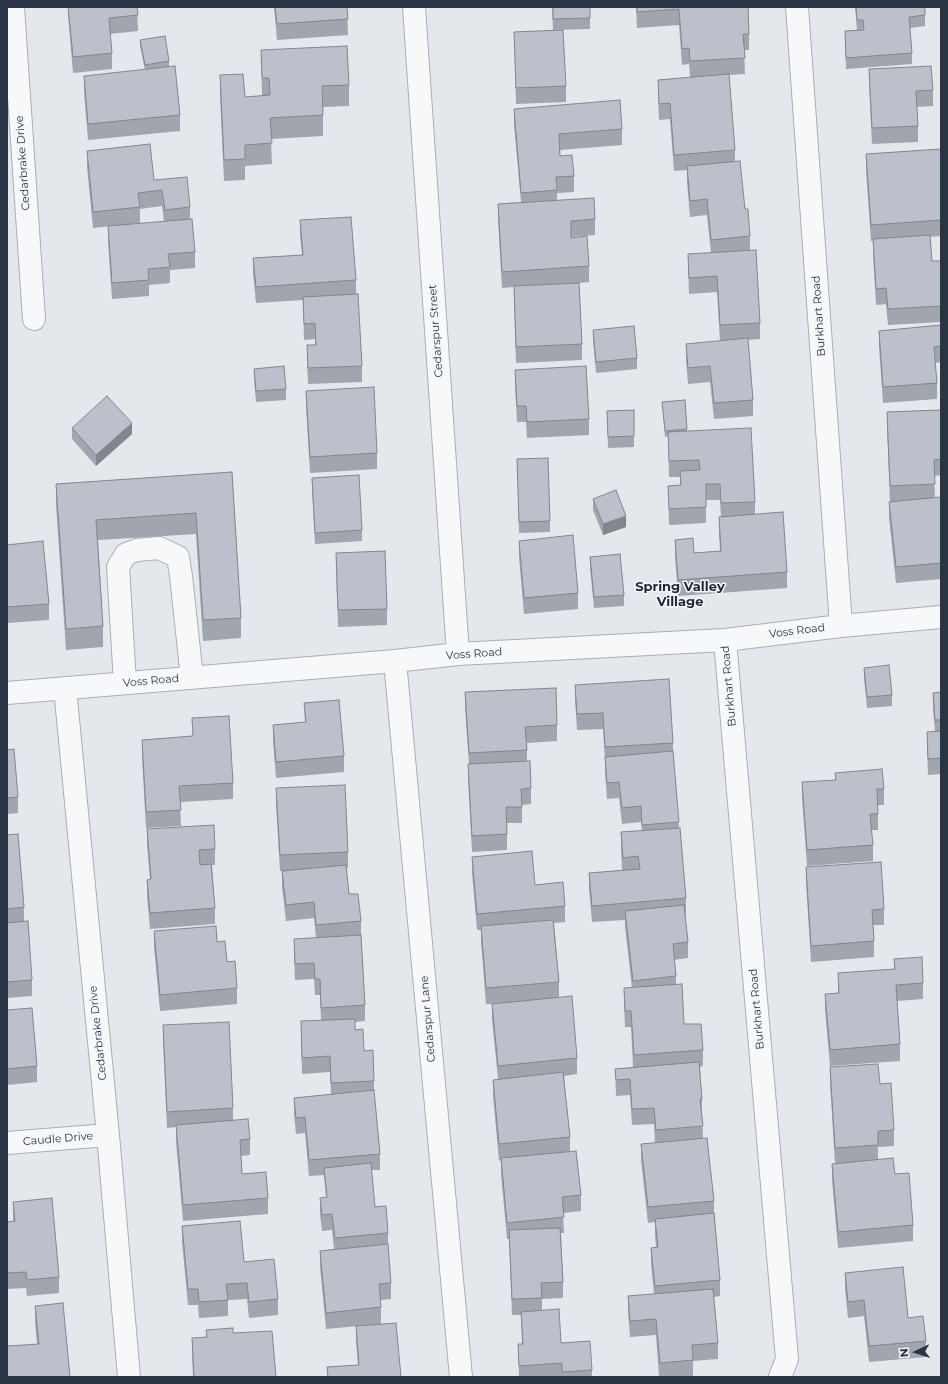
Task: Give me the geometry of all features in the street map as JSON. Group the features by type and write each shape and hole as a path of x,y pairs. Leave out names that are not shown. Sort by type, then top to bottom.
{"street":[{"name":"Cedarbrake Drive","path":"13,7 34,319"},
{"name":"Cedarspur Street","path":"414,7 458,654"},
{"name":"Burkhart Road","path":"797,7 841,626"},
{"path":"125,683 118,567 126,554 137,550 159,548 178,557 192,678"},
{"name":"Voss Road","path":"7,693 395,661 458,654 725,640 841,626 941,617"},
{"name":"Burkhart Road","path":"725,640 787,1359 780,1377"},
{"name":"Cedarspur Lane","path":"395,661 461,1377"},
{"name":"Cedarbrake Drive","path":"65,688 108,1135 129,1377"},
{"name":"Caudle Drive","path":"7,1144 108,1135"}],"building":[{"path":"68,7 137,7 138,15 109,18 112,53 73,57"},
{"path":"275,7 347,7 348,19 277,24"},
{"path":"553,7 590,7 590,18 553,19"},
{"path":"637,7 748,7 749,34 743,34 745,58 690,61 689,48 682,49 679,9 637,12"},
{"path":"856,7 925,7 925,15 909,17 912,53 846,58 845,31 864,30 863,20 857,20"},
{"path":"563,30 566,86 516,88 514,32"},
{"path":"165,36 169,61 145,65 140,40"},
{"path":"347,46 349,85 322,86 323,115 270,118 272,143 245,145 245,159 224,160 220,75 243,74 245,97 270,95 269,78 262,78 261,50"},
{"path":"175,66 180,115 88,124 84,76"},
{"path":"931,66 933,90 916,91 918,126 872,128 869,69"},
{"path":"729,74 735,150 674,155 670,103 659,104 658,80"},
{"path":"620,100 622,129 559,134 560,156 572,155 574,176 556,177 557,190 521,193 514,109"},
{"path":"150,144 154,180 187,177 190,207 165,210 162,190 138,193 140,207 93,212 87,151"},
{"path":"941,149 941,220 871,225 866,154"},
{"path":"740,161 745,209 748,209 750,236 711,240 707,199 690,201 687,166"},
{"path":"594,198 595,219 571,221 571,238 587,236 589,266 502,272 498,204"},
{"path":"351,217 356,280 256,287 253,258 303,255 300,220"},
{"path":"192,219 195,252 168,254 170,267 148,269 149,280 112,283 108,226"},
{"path":"930,235 932,261 941,261 941,306 888,309 886,288 876,289 873,239"},
{"path":"756,250 760,323 720,325 717,276 689,278 688,254"},
{"path":"579,283 582,344 516,347 514,286"},
{"path":"358,294 362,366 308,368 307,345 316,345 315,323 304,324 303,297"},
{"path":"941,325 941,346 934,347 937,383 883,387 879,331"},
{"path":"634,326 637,358 596,362 593,330"},
{"path":"748,338 753,400 714,403 710,366 688,368 686,344"},
{"path":"284,366 286,389 256,391 254,369"},
{"path":"586,366 589,419 527,422 526,406 517,406 515,370"},
{"path":"374,387 377,453 310,457 306,391"},
{"path":"107,396 132,423 96,455 72,428"},
{"path":"685,400 687,429 665,431 662,402"},
{"path":"634,410 634,436 608,437 607,411"},
{"path":"941,410 941,459 934,460 935,484 890,486 887,412"},
{"path":"751,428 755,502 721,503 720,484 706,484 706,507 669,509 668,486 681,485 680,471 700,470 699,460 669,461 668,432"},
{"path":"548,458 550,521 519,522 517,459"},
{"path":"232,472 241,618 203,620 196,513 96,520 103,626 66,629 56,484"},
{"path":"359,475 362,530 315,533 312,478"},
{"path":"616,490 626,516 603,524 593,499"},
{"path":"941,497 941,563 896,567 889,502"},
{"path":"783,512 787,572 678,580 675,540 693,538 694,553 721,551 719,517"},
{"path":"573,535 578,593 524,598 519,541"},
{"path":"43,541 49,604 7,607 7,545"},
{"path":"385,551 387,609 338,610 336,553"},
{"path":"620,554 624,595 594,597 590,557"},
{"path":"889,665 892,695 867,697 864,668"},
{"path":"669,679 673,743 605,747 603,713 577,714 575,685"},
{"path":"556,688 557,725 525,727 527,750 469,753 465,692"},
{"path":"941,692 941,720 935,720 933,693"},
{"path":"339,700 344,756 276,762 273,725 306,722 304,703"},
{"path":"229,716 233,783 179,786 181,810 146,812 142,740 193,736 192,718"},
{"path":"941,731 941,758 928,759 927,732"},
{"path":"14,749 18,797 7,798 7,750"},
{"path":"673,751 679,822 642,825 641,806 622,808 619,782 607,783 605,757"},
{"path":"530,761 531,788 521,789 522,807 506,807 507,834 472,836 468,764"},
{"path":"882,769 884,789 877,789 878,814 870,814 873,845 807,850 802,782 836,780 835,773"},
{"path":"345,785 348,852 280,855 276,788"},
{"path":"214,825 215,849 199,850 200,865 211,864 215,908 150,913 147,880 151,879 147,829"},
{"path":"680,828 686,898 592,906 589,873 640,869 638,856 623,858 621,832"},
{"path":"18,834 24,907 7,909 7,835"},
{"path":"532,851 535,885 563,882 565,906 477,914 472,857"},
{"path":"881,862 884,909 872,910 874,941 811,946 806,867"},
{"path":"346,865 349,894 358,894 361,921 316,925 314,902 286,905 282,871"},
{"path":"684,905 688,942 673,944 676,976 633,981 625,911"},
{"path":"553,920 559,982 486,988 481,926"},
{"path":"28,921 32,980 7,982 7,923"},
{"path":"216,926 217,942 225,941 227,962 235,961 237,988 160,995 154,931"},
{"path":"361,935 365,1005 321,1008 320,979 315,979 314,963 295,964 294,939"},
{"path":"922,957 923,983 896,985 900,1044 830,1050 825,994 839,993 838,973 895,969 894,959"},
{"path":"682,984 684,1024 701,1024 703,1050 634,1055 631,1011 625,1011 624,988"},
{"path":"572,996 577,1058 498,1066 492,1004"},
{"path":"32,1008 37,1066 7,1069 7,1010"},
{"path":"355,1019 355,1030 363,1029 364,1051 373,1050 374,1081 331,1083 330,1056 302,1058 301,1021"},
{"path":"229,1022 233,1108 167,1112 163,1025"},
{"path":"699,1062 702,1099 700,1099 703,1126 656,1130 654,1108 632,1109 630,1079 616,1080 615,1069"},
{"path":"878,1064 880,1084 891,1083 894,1130 878,1131 878,1145 835,1148 830,1067"},
{"path":"563,1072 570,1137 499,1144 493,1080"},
{"path":"374,1090 380,1154 309,1160 305,1117 296,1118 294,1098"},
{"path":"248,1119 250,1139 240,1140 242,1174 266,1172 268,1198 183,1205 176,1125"},
{"path":"707,1138 714,1201 648,1207 641,1144"},
{"path":"576,1151 581,1195 562,1197 564,1217 507,1223 501,1158"},
{"path":"893,1158 895,1174 909,1173 913,1225 838,1232 832,1164"},
{"path":"371,1163 375,1207 386,1206 388,1233 335,1238 332,1214 322,1215 320,1198 327,1197 324,1168"},
{"path":"52,1198 59,1277 27,1280 26,1272 7,1273 7,1222 15,1221 13,1202"},
{"path":"714,1213 720,1280 655,1286 651,1248 658,1247 655,1219"},
{"path":"240,1221 244,1262 274,1259 278,1299 249,1302 247,1283 226,1284 228,1300 199,1302 198,1289 188,1289 182,1226"},
{"path":"560,1228 563,1282 541,1283 542,1298 512,1299 509,1230"},
{"path":"388,1244 391,1283 379,1284 381,1307 326,1313 320,1251"},
{"path":"903,1267 908,1318 923,1316 926,1341 869,1346 864,1300 848,1302 845,1273"},
{"path":"713,1289 718,1343 692,1345 693,1360 660,1363 656,1319 630,1321 628,1296"},
{"path":"63,1303 70,1377 7,1377 7,1346 39,1344 35,1306"},
{"path":"559,1309 561,1343 590,1341 592,1370 562,1372 562,1363 519,1366 518,1344 523,1344 521,1312"},
{"path":"396,1323 401,1377 328,1377 327,1367 359,1365 356,1326"},
{"path":"233,1328 233,1333 272,1331 276,1377 194,1377 192,1338 207,1337 206,1330"}],"district":[{"name":"Spring Valley Village","path":"680,594"}]}
